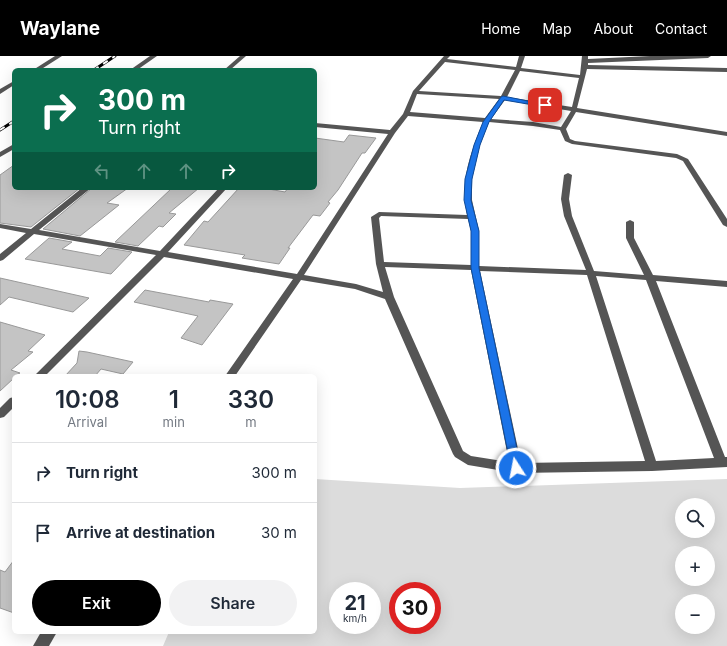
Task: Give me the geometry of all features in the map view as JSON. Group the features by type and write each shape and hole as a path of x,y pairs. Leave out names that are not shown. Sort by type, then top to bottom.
{"street":[{"path":"39,68 59,56"},
{"path":"136,68 154,56"},
{"path":"229,68 243,56"},
{"path":"516,468 475,268 475,231 468,200 468,179 477,145 486,122 503,98 518,70 522,56"},
{"path":"563,129 574,110 581,77 585,67 585,58 708,56"},
{"path":"231,374 299,277 392,132 406,114 415,92 445,58 518,70 581,77"},
{"path":"585,67 727,70"},
{"path":"0,92 12,85"},
{"path":"415,92 503,98 727,134"},
{"path":"406,114 486,122 533,124 563,129"},
{"path":"317,125 392,132"},
{"path":"563,129 567,140 574,143 677,156 686,160 727,225"},
{"path":"0,155 12,147"},
{"path":"568,175 564,199 568,216 591,273 652,466"},
{"path":"0,258 85,190"},
{"path":"41,374 162,254 221,190"},
{"path":"472,216 379,214 375,218 380,264 389,297 459,454 468,460 516,468 652,466 724,462 650,278 630,238 630,222"},
{"path":"0,226 356,287 389,297"},
{"path":"380,264 591,273 727,284"},
{"path":"0,414 12,402"},
{"path":"40,646 49,634"}],"shaded area":[{"path":"317,479 460,488 727,479 727,646 163,646 168,634 317,634"}],"building":[{"path":"349,135 376,138 365,153 362,153 320,216 313,215 288,248 290,248 279,264 242,258 245,255 184,245 204,221 208,222 237,190 274,190 285,192 286,190 317,190 317,138 344,142"},
{"path":"12,166 12,190 77,190 31,227 0,223 0,175"},
{"path":"90,190 125,190 107,203 119,205 80,236 43,229"},
{"path":"170,190 197,190 169,213 176,214 163,227 159,226 138,246 115,242"},
{"path":"49,238 72,242 62,249 100,256 108,248 132,252 111,274 25,259"},
{"path":"0,278 89,298 73,312 9,297 0,305"},
{"path":"145,290 209,302 210,300 233,304 202,345 181,338 198,316 134,302"},
{"path":"0,322 45,335 28,351 33,352 11,370 20,373 12,374 12,380 0,391"},
{"path":"79,351 133,362 123,374 101,369 97,374 67,374 77,363"},
{"path":"12,563 12,612 0,608 0,570 5,572"}],"railway":[{"path":"97,68 115,56"},
{"path":"0,130 12,122"}],"route":[{"path":"516,468 475,268 475,231 468,200 468,179 477,145 486,122 503,98 545,105"}]}
